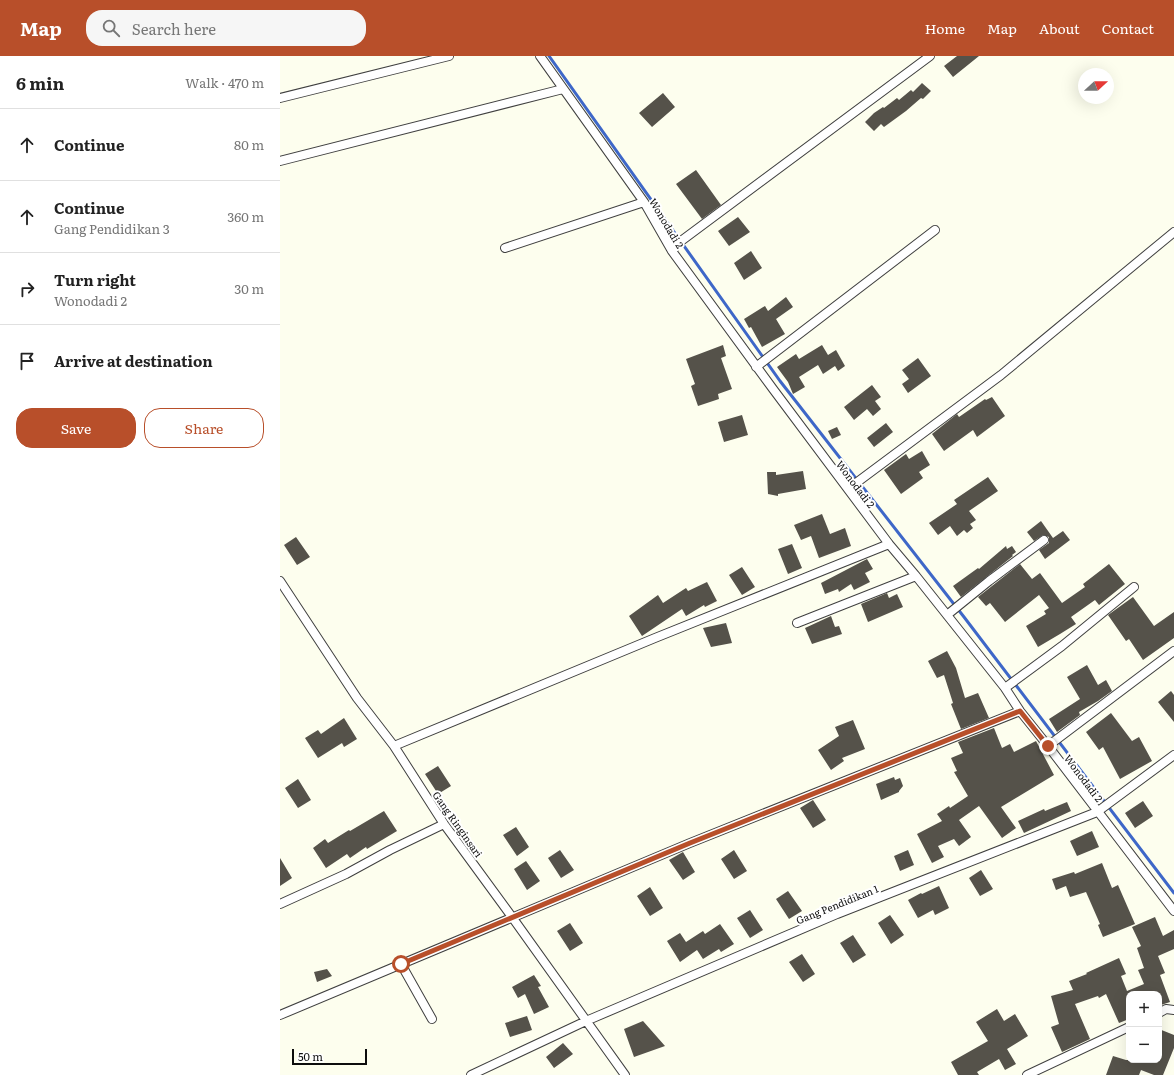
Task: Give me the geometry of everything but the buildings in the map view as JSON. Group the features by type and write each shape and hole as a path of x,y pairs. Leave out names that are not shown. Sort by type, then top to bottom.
{"street":[{"path":"280,98 449,56"},
{"name":"Wonodadi 2","path":"540,56 644,202 672,251 848,489 889,544 1005,688 1020,711 1174,912"},
{"path":"672,251 677,244 930,56"},
{"path":"280,161 563,89"},
{"path":"505,248 644,202"},
{"path":"757,366 935,230"},
{"path":"848,489 1001,375 1174,232"},
{"path":"947,615 1044,540"},
{"path":"394,746 655,638 889,544"},
{"path":"797,623 916,576"},
{"name":"Gang Ringinsari","path":"280,581 357,698 394,746 444,824 625,1075"},
{"path":"1005,688 1062,646 1134,587"},
{"path":"1048,746 1174,651"},
{"path":"280,1015 697,840 1020,711"},
{"name":"Gang Pendidikan 1","path":"471,1075 586,1021 844,912 1097,812 1174,755"},
{"path":"280,904 346,874 390,850 444,824"},
{"path":"401,964 432,1019"},
{"path":"1162,1011 1166,1009 1174,1010"},
{"path":"1027,1075 1126,1028"}],"waterway":[{"path":"549,56 780,381 964,617 1174,893"}],"route":[{"path":"401,964 690,843 1020,711 1048,746"}]}
